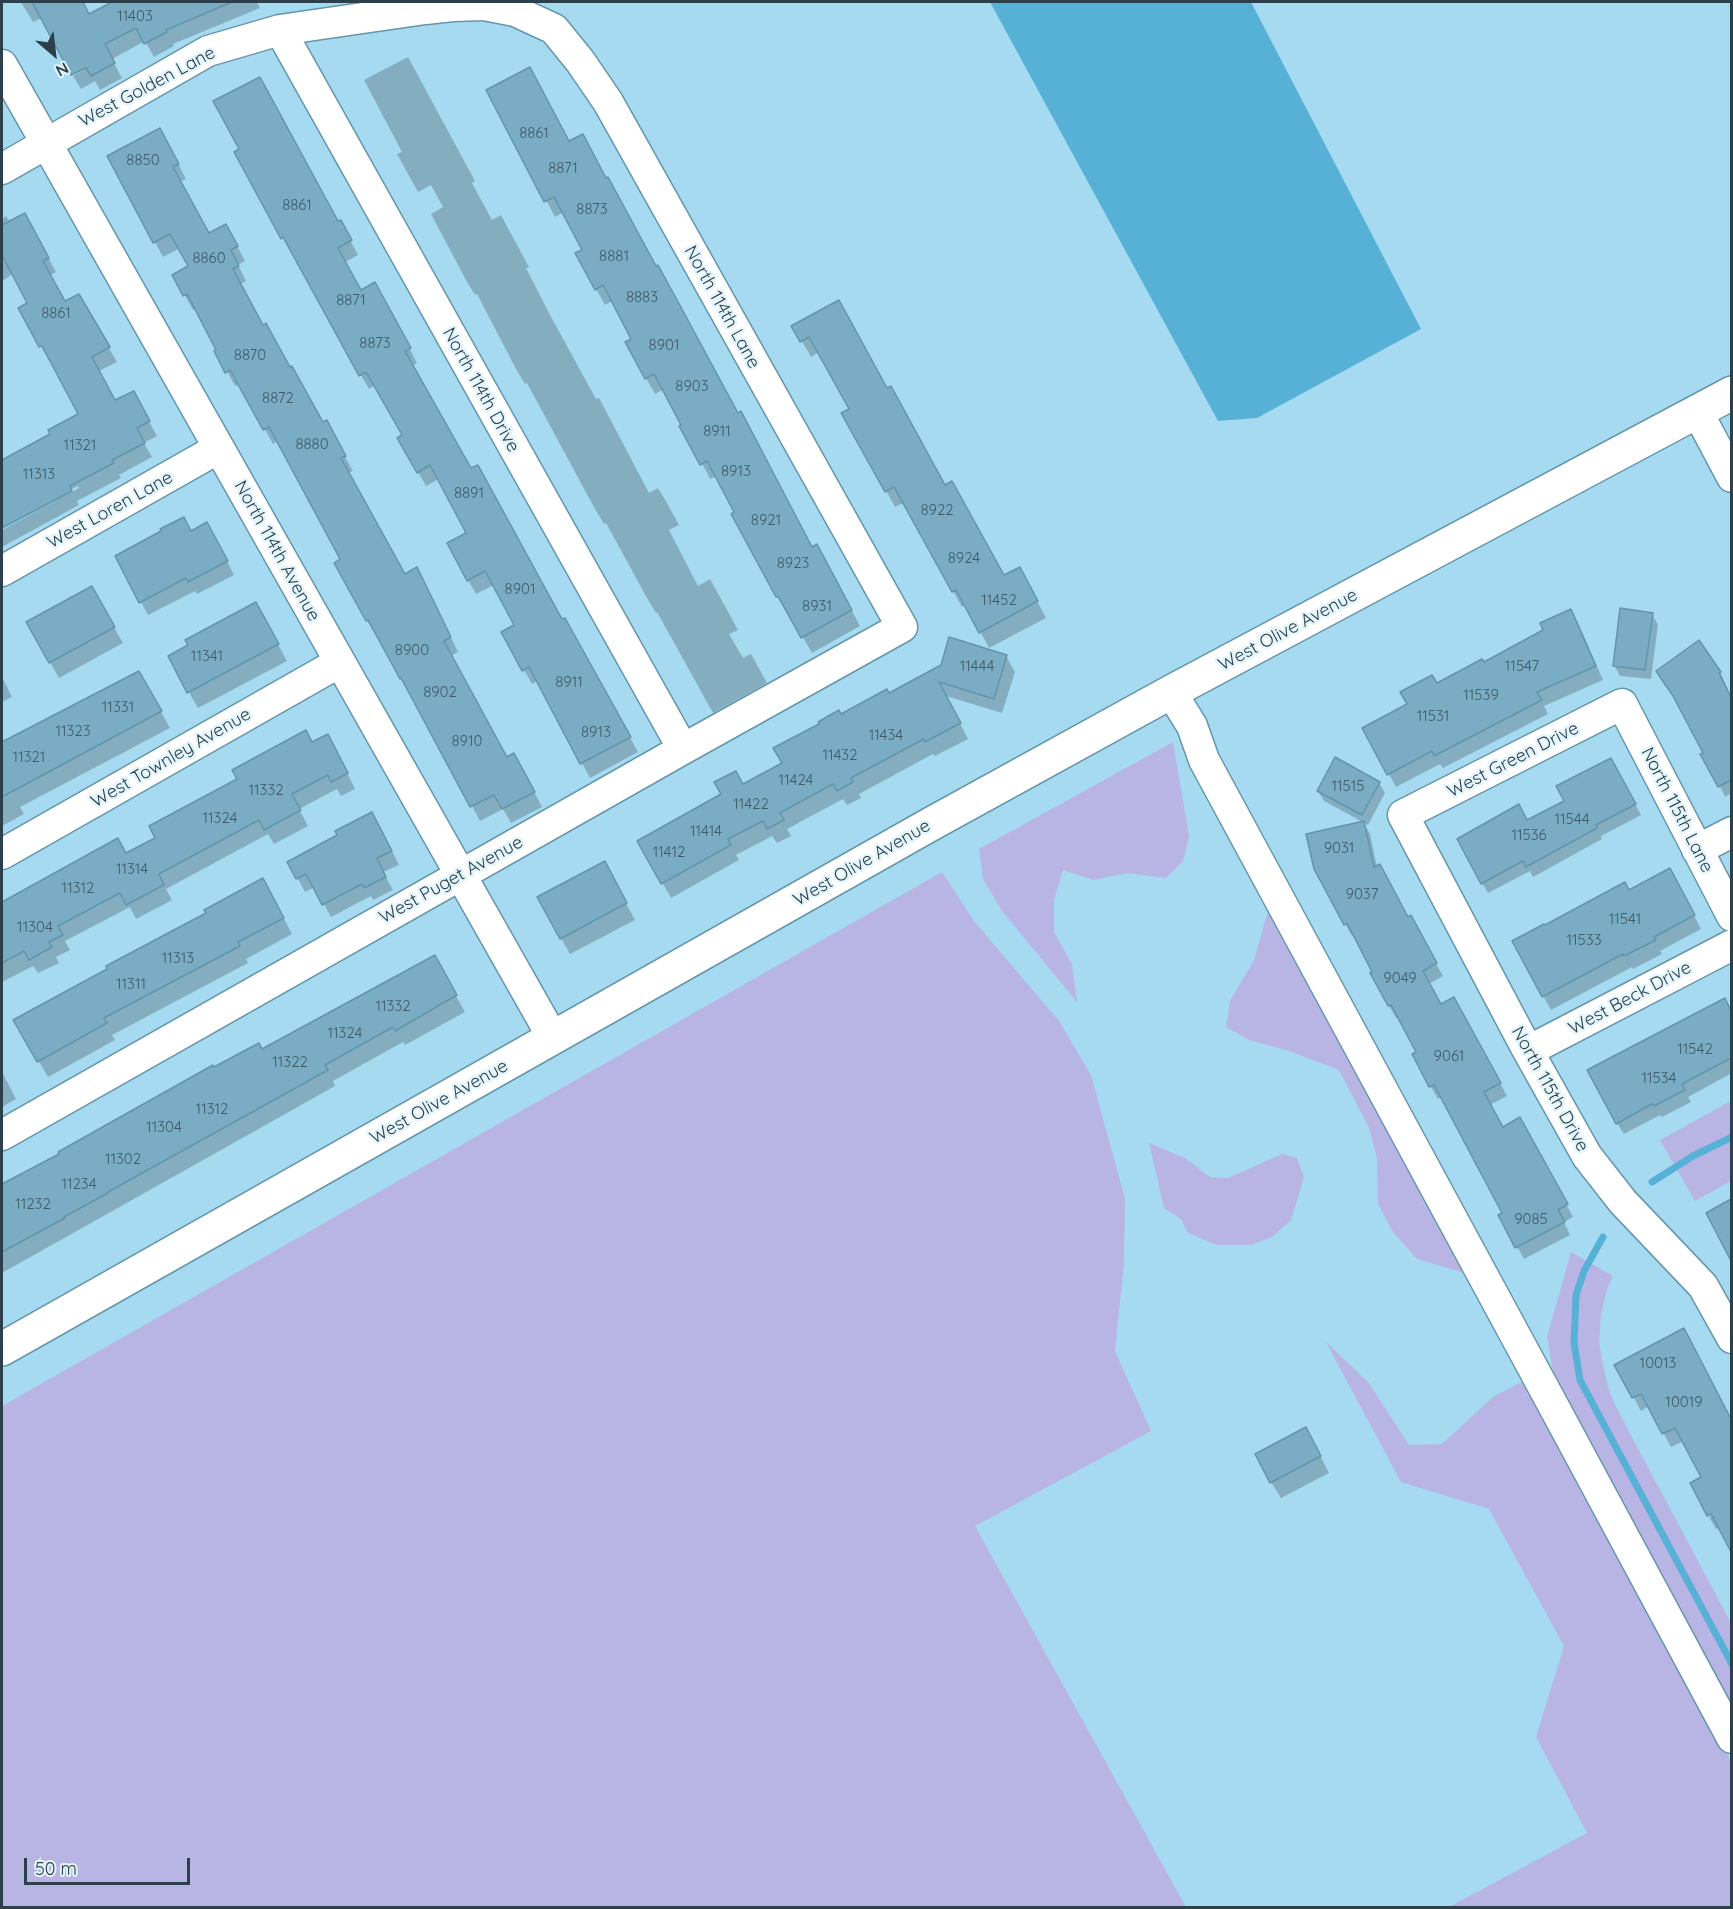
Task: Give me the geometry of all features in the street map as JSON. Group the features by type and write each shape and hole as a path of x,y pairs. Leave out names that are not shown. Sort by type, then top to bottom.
{"main road":[{"name":"West Olive Avenue","path":"2,1349 931,824 1171,692 1731,393"}],"street":[{"name":"West Golden Lane","path":"2,169 208,51 280,30 453,6 484,5 515,11"},
{"name":"North 114th Lane","path":"515,11 554,29 594,81 902,627"},
{"name":"North 114th Drive","path":"280,30 683,749"},
{"name":"North 114th Avenue","path":"2,65 553,1038"},
{"path":"1697,411 1731,477"},
{"name":"West Loren Lane","path":"2,571 219,448"},
{"name":"West Puget Avenue","path":"2,1135 902,627"},
{"name":"West Townley Avenue","path":"2,854 340,662"},
{"path":"1171,692 1192,726 1204,760 1549,1396 1731,1738"},
{"name":"West Green Drive","path":"1403,815 1622,704"},
{"name":"North 115th Lane","path":"1622,704 1731,916"},
{"name":"North 115th Drive","path":"1403,815 1528,1052 1587,1156 1623,1202 1703,1286 1731,1338"},
{"path":"1697,850 1731,832"},
{"name":"West Beck Drive","path":"1528,1052 1731,945"}],"shaded area":[{"path":"990,2 1251,2 1421,329 1257,418 1218,421"},
{"path":"1173,742 1189,836 1183,861 1166,878 1128,873 1094,880 1063,870 1054,900 1054,932 1072,964 1077,1002 1002,911 983,879 979,849"},
{"path":"942,872 974,921 1059,1021 1091,1075 1125,1199 1124,1263 1115,1351 1151,1431 975,1526 1186,1907 2,1907 2,1406"},
{"path":"1270,904 1471,1275 1417,1259 1393,1232 1378,1204 1377,1158 1369,1128 1339,1070 1289,1051 1249,1040 1226,1027 1230,1001 1254,960"},
{"path":"1731,1101 1731,1181 1695,1201 1660,1140"},
{"path":"1149,1143 1185,1158 1210,1177 1228,1178 1282,1154 1297,1158 1304,1177 1291,1220 1272,1237 1251,1245 1217,1245 1188,1233 1181,1219 1164,1208"},
{"path":"1571,1252 1613,1276 1607,1289 1601,1315 1599,1342 1608,1387 1616,1407 1731,1623 1731,1704 1555,1383 1547,1337"},
{"path":"1326,1342 1369,1383 1409,1445 1442,1444 1493,1397 1529,1378 1731,1762 1731,1907 1449,1907 1587,1833 1536,1737 1564,1646 1489,1509 1401,1482"}],"building":[{"path":"32,2 83,2 89,14 112,2 232,2 166,30 167,32 144,44 136,28 105,44 115,63 91,76 86,68 71,75"},
{"path":"530,67 569,141 583,134 656,266 658,265 738,413 741,411 812,547 817,544 852,610 801,638 731,514 734,512 707,461 700,465 654,374 645,379 625,342 631,339 603,285 595,290 575,253 582,250 554,197 544,202 486,90"},
{"path":"260,77 338,221 341,220 352,240 338,248 361,290 375,282 411,348 405,351 471,468 478,465 562,619 565,618 631,737 580,764 529,667 522,671 501,632 514,625 485,571 467,581 447,543 466,533 430,465 417,473 397,438 402,435 366,372 359,376 234,152 239,149 213,101"},
{"path":"160,128 179,164 173,167 209,233 226,224 238,246 231,250 239,266 233,269 263,325 266,323 323,422 327,420 346,456 341,458 405,574 417,567 451,637 444,641 507,757 514,753 535,792 502,809 494,795 470,807 401,678 334,563 340,559 269,427 263,430 230,370 225,373 214,351 216,350 187,294 183,296 172,275 188,266 170,234 153,243 107,156"},
{"path":"25,213 49,258 43,261 65,301 79,294 110,347 92,357 115,400 134,391 150,421 137,428 145,443 112,460 114,463 70,486 72,491 2,528 2,460 50,434 48,430 78,414 42,346 39,347 18,308 27,303 2,255 2,225"},
{"path":"839,300 887,388 891,386 945,485 952,481 1004,575 1020,567 1038,601 979,633 956,590 952,592 894,487 885,492 841,413 849,409 809,337 800,342 791,326"},
{"path":"184,517 191,531 207,522 228,561 188,582 186,578 139,603 115,556"},
{"path":"92,586 115,627 49,663 26,622"},
{"path":"256,602 279,644 187,693 168,656 188,645 185,640"},
{"path":"1620,608 1653,613 1645,670 1613,666"},
{"path":"1571,609 1596,666 1537,692 1542,700 1434,756 1432,751 1387,775 1362,728 1407,704 1400,692 1432,675 1437,683 1482,659 1484,662 1543,630 1540,623"},
{"path":"949,637 1007,655 994,699 939,682 961,723 925,742 924,739 851,778 853,782 837,791 833,784 780,813 784,820 767,829 763,821 728,839 731,845 661,884 637,841 721,794 714,782 736,771 743,784 782,763 773,748 819,724 818,722 839,710 841,714 887,689 889,693 941,665"},
{"path":"1699,640 1721,672 1719,673 1731,697 1731,780 1718,787 1673,696 1656,671"},
{"path":"139,671 162,711 2,797 2,742"},
{"path":"306,730 312,742 328,734 348,773 331,782 328,775 292,794 301,810 264,830 259,820 159,874 164,885 126,905 120,893 58,926 63,935 49,942 52,947 29,960 24,951 2,963 2,902 118,838 126,853 155,838 149,826 237,779 232,770"},
{"path":"1335,757 1380,782 1362,815 1317,791"},
{"path":"1611,758 1636,804 1526,867 1523,861 1481,884 1457,839 1519,804 1527,820 1564,801 1556,786"},
{"path":"372,812 392,851 377,858 386,877 364,888 362,884 322,905 306,874 296,879 287,862 337,835 335,831"},
{"path":"1364,821 1374,867 1380,864 1408,917 1411,915 1437,963 1423,971 1441,1004 1454,997 1501,1083 1484,1092 1503,1127 1520,1117 1568,1204 1558,1210 1565,1222 1515,1248 1498,1215 1502,1213 1434,1085 1429,1087 1412,1054 1416,1052 1391,1005 1388,1006 1370,973 1372,972 1347,923 1344,925 1314,869 1306,834"},
{"path":"605,861 627,903 560,939 537,897"},
{"path":"1670,868 1695,915 1654,937 1656,940 1624,956 1623,954 1542,997 1512,941 1625,882 1629,890"},
{"path":"263,878 284,918 238,942 240,946 104,1018 107,1023 37,1062 13,1020 107,969 106,966 206,913 204,910"},
{"path":"435,955 457,995 395,1031 393,1027 325,1065 328,1070 2,1252 2,1184 59,1154 58,1152 213,1065 214,1067 259,1043 262,1049"},
{"path":"1725,998 1731,1011 1731,1058 1682,1084 1685,1090 1654,1106 1652,1104 1616,1124 1587,1070"},
{"path":"1731,1199 1731,1261 1706,1213"},
{"path":"1684,1328 1731,1419 1731,1552 1711,1514 1707,1516 1690,1483 1701,1477 1675,1428 1662,1434 1641,1394 1632,1398 1614,1365"},
{"path":"1306,1427 1321,1456 1270,1483 1255,1454"}],"waterway":[{"path":"1652,1182 1693,1156 1732,1137"},
{"path":"1603,1237 1584,1271 1576,1295 1574,1343 1580,1380 1732,1664"}]}
